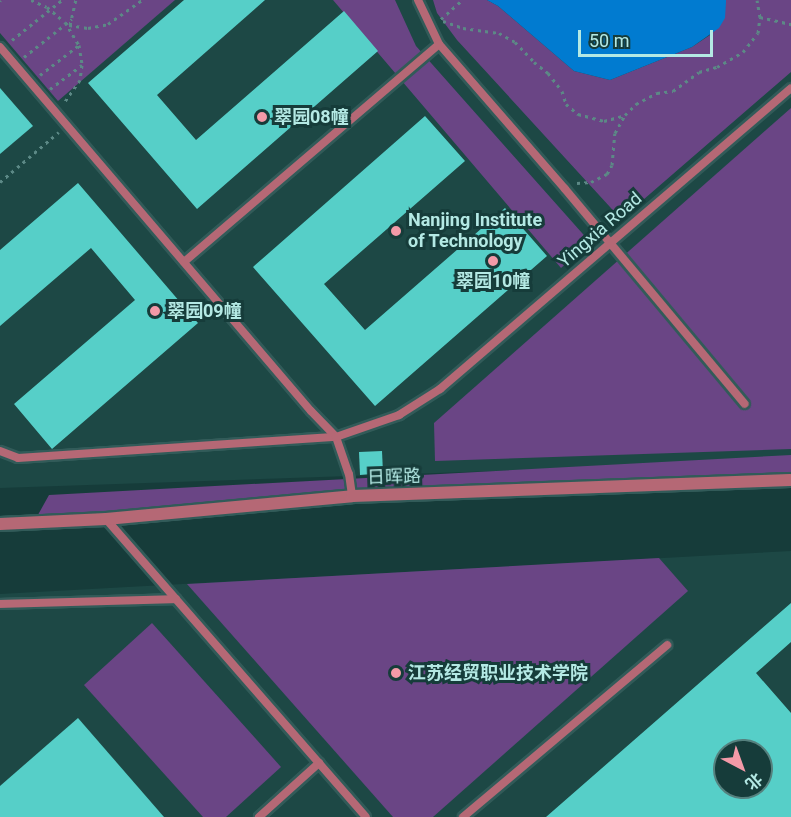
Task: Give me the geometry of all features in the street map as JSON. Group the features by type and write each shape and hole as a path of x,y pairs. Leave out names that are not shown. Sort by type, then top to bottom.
{"street":[{"name":"日晖路","path":"0,524 105,519 352,496 791,480"}],"lane":[{"path":"418,0 426,22 439,44 565,189 745,404"},
{"path":"184,262 439,44"},
{"path":"1,48 336,437 349,474 352,496"},
{"name":"Yingxia Road","path":"0,452 18,458 336,437 399,415 440,389 791,88"},
{"path":"105,519 366,817"},
{"path":"0,604 176,599"},
{"path":"463,817 667,645"},
{"path":"259,817 319,763"}],"path":[{"path":"31,0 47,7 67,24 79,45 82,65 81,80 72,96 55,112"},
{"path":"1,48 62,0"},
{"path":"15,65 72,19 76,0"},
{"path":"67,24 88,28 108,24 142,0"},
{"path":"441,20 462,0"},
{"path":"426,22 441,20 463,28 507,36 548,73 562,91 566,104 578,114 604,121 618,119 643,99 673,91 699,72 717,67 734,58 752,42 758,33 760,17 757,0"},
{"path":"760,17 791,24"},
{"path":"30,83 79,45"},
{"path":"41,96 82,65"},
{"path":"565,189 575,183 591,182 607,174 612,165 615,133 625,115"},
{"path":"0,183 67,125"}],"shaded area":[{"name":"Nanjing Institute of Technology","path":"0,0 791,0 791,461 0,488"},
{"path":"0,0 175,0 58,101 0,33"},
{"path":"333,0 395,0 416,46 590,242 561,268"},
{"path":"433,0 487,0 498,6 574,71 610,80 692,47 710,35 726,0 791,0 791,72 621,219 457,40 437,13"},
{"path":"791,108 791,449 435,461 434,423"},
{"path":"791,455 791,480 352,496 34,522 49,495"},
{"name":"江苏经贸职业技术学院","path":"791,551 791,817 0,817 0,594"},
{"path":"659,558 688,591 433,817 393,817 187,584"},
{"path":"152,623 281,767 226,817 203,817 84,685"}],"water":[{"path":"487,0 726,0 726,2 725,18 719,28 692,47 610,80 574,71 498,6"}],"building":[{"name":"翠园08幢","path":"184,0 265,0 157,95 196,140 344,11 378,51 197,209 88,83"},
{"path":"0,88 33,126 0,154"},
{"name":"翠园10幢","path":"425,116 465,161 324,284 365,330 505,208 547,256 375,406 253,267"},
{"name":"翠园09幢","path":"78,183 198,323 52,449 14,404 135,300 91,248 0,326 0,250"},
{"path":"382,451 383,473 360,475 359,452"},
{"path":"791,603 791,642 756,673 791,713 791,817 546,817"},
{"path":"78,718 164,817 0,817 0,786"}],"place":[{"name":"翠园08幢","path":"262,117"},
{"name":"Nanjing Institute of Technology","path":"396,231"},
{"name":"翠园10幢","path":"493,261"},
{"name":"翠园09幢","path":"155,311"},
{"name":"江苏经贸职业技术学院","path":"396,673"}]}
